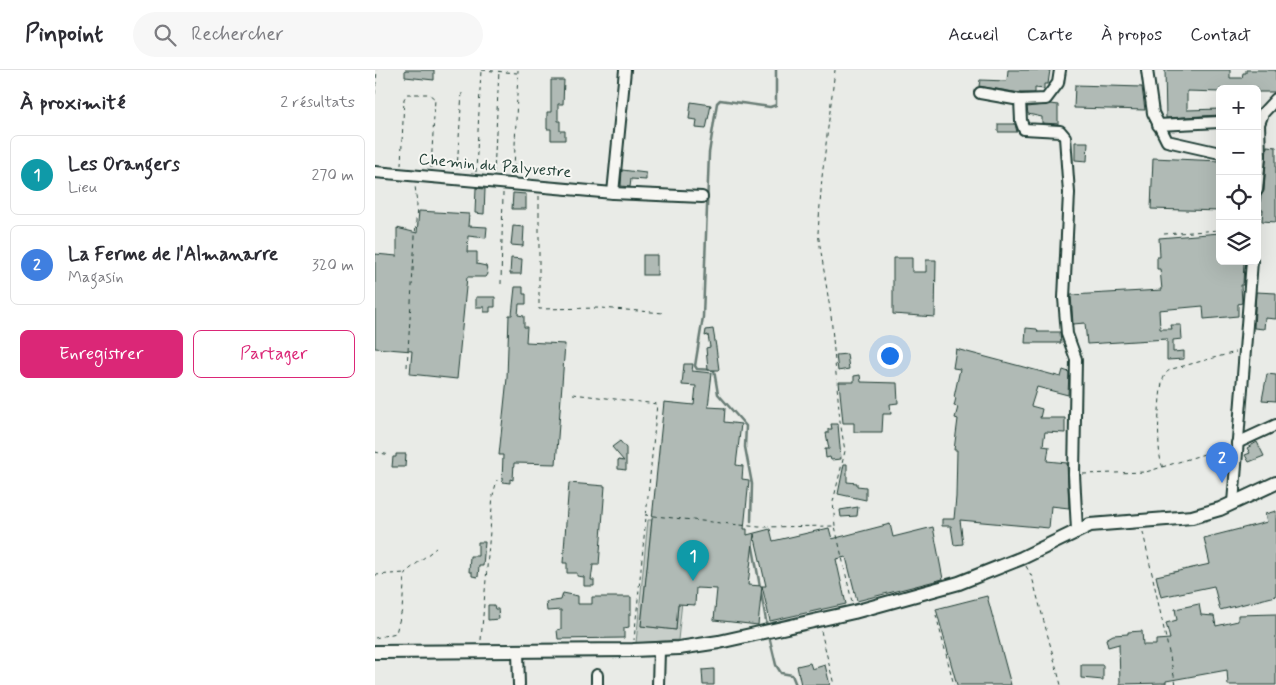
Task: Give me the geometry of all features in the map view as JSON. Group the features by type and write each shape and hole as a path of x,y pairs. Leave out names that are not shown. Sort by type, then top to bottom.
{"main road":[{"path":"375,652 659,650 711,644 854,612 959,584 1022,558 1077,530 1097,523 1192,517 1233,503 1276,483"}],"street":[{"path":"613,193 625,70"},
{"path":"980,93 1020,100 1046,99 1058,83 1060,70"},
{"path":"1147,70 1153,113 1167,140 1216,152"},
{"path":"1261,117 1276,99"},
{"path":"1020,100 1021,127 1024,129 1060,131 1065,137 1069,193 1064,298 1067,334 1076,359 1074,473 1077,530"},
{"path":"1158,125 1216,122"},
{"name":"Chemin du Palyvestre","path":"375,172 504,178 539,185 613,193 702,197"},
{"path":"1233,503 1252,265"},
{"path":"1237,443 1276,425"},
{"path":"658,685 659,650"},
{"path":"518,651 519,685"}],"path":[{"path":"375,94 377,70"},
{"path":"476,173 482,70 518,71 514,171 504,178"},
{"path":"835,70 822,177 818,233 831,315 840,421 845,451 833,502 835,526 854,612"},
{"path":"499,71 494,175 504,178"},
{"path":"401,166 404,99 407,94 413,92 429,94 435,98 431,168"},
{"path":"454,171 457,171 461,92"},
{"path":"424,168 438,169"},
{"path":"407,367 417,205 415,174"},
{"path":"501,284 504,178"},
{"path":"539,185 539,310 601,308 664,313"},
{"path":"1164,234 1216,230"},
{"path":"1163,467 1159,460 1160,426 1162,384 1166,373 1172,369 1246,350"},
{"path":"573,394 657,404 633,650"},
{"path":"1074,473 1090,475 1146,472 1237,443"},
{"path":"375,452 390,455"},
{"path":"481,651 493,495 497,480"},
{"path":"645,515 759,527 835,526"},
{"path":"1141,521 1176,685"},
{"path":"375,574 405,573 437,548"},
{"path":"1022,558 1032,577 1061,685"},
{"path":"375,638 396,633 401,610 405,573"},
{"path":"936,615 954,685"},
{"path":"818,620 834,685"}],"shaded area":[{"path":"648,520 652,520 641,626 676,630 679,592 683,592 678,640 636,643"}],"building":[{"path":"405,70 434,70 434,80 405,77"},
{"path":"1008,70 1050,70 1048,84 1044,84 1044,89 1035,88 1035,93 1020,93 979,86 980,80 1007,81"},
{"path":"1165,70 1230,70 1230,78 1242,78 1246,70 1276,70 1276,92 1261,92 1261,85 1216,85 1216,92 1187,91 1187,110 1216,109 1216,115 1166,118"},
{"path":"551,80 564,80 563,104 558,104 558,121 560,121 560,131 565,131 565,140 551,140 551,129 547,129 547,112 551,112"},
{"path":"1075,85 1142,87 1145,110 1074,108"},
{"path":"691,102 711,105 706,129 696,128 697,120 689,119"},
{"path":"1050,104 1058,105 1058,124 1042,123 1042,117 1028,114 1027,107"},
{"path":"998,124 1015,124 1017,132 998,132"},
{"path":"1075,142 1088,142 1087,161 1075,160"},
{"path":"1267,146 1276,147 1276,222 1262,221 1261,196 1264,191"},
{"path":"1153,158 1216,161 1216,211 1151,209"},
{"path":"622,170 646,173 646,180 631,179 630,187 621,186"},
{"path":"476,188 485,189 484,214 475,213"},
{"path":"513,193 526,194 526,209 512,209"},
{"path":"419,211 469,214 468,226 487,227 486,238 468,236 467,252 477,252 477,264 486,266 488,274 486,277 467,277 457,379 410,374 412,351 375,348 375,254 397,256 397,228 417,233"},
{"path":"513,226 524,227 523,246 511,245"},
{"path":"1216,233 1216,265 1244,265 1243,285 1241,285 1242,303 1238,304 1238,316 1204,319 1203,306 1159,310 1160,329 1172,329 1171,325 1181,325 1182,339 1173,340 1173,352 1184,351 1184,359 1167,360 1167,339 1087,344 1085,323 1073,324 1071,295 1162,290 1160,269 1157,269 1157,257 1160,257 1159,238"},
{"path":"643,255 657,255 657,275 643,275"},
{"path":"511,258 522,259 521,274 510,274"},
{"path":"893,258 912,258 912,272 926,272 926,260 936,260 935,317 893,314"},
{"path":"515,287 523,287 523,294 526,294 526,304 519,304 518,315 524,316 524,327 527,327 526,342 565,344 556,464 514,463 513,480 510,479 510,483 502,482 503,455 499,455 507,378 509,315 512,315"},
{"path":"1256,292 1276,293 1276,319 1265,318 1264,329 1254,328"},
{"path":"476,297 495,297 495,307 490,307 490,312 484,312 484,307 476,307"},
{"path":"1026,328 1037,329 1038,332 1060,332 1061,343 1025,343"},
{"path":"713,329 719,370 708,370 706,348 710,347 708,335 705,336 706,330"},
{"path":"956,349 1061,377 1063,370 1069,372 1068,395 1037,387 1031,406 1042,409 1040,418 1065,418 1065,433 1045,432 1044,438 1043,446 1049,447 1047,461 1067,463 1069,508 1051,506 1049,528 960,520 963,544 954,545 951,526 942,526 942,519 954,519 956,497 957,450 954,450 958,419 955,418 958,407 954,406 956,398 954,397 960,369 953,368"},
{"path":"847,354 849,369 838,371 836,355"},
{"path":"684,364 693,364 692,371 712,373 708,407 725,408 724,422 741,424 736,465 743,466 742,479 749,480 744,529 747,529 747,535 770,529 773,541 829,528 832,539 890,524 893,537 933,527 943,579 857,601 846,557 836,559 846,604 770,621 762,586 758,625 714,620 717,589 696,588 695,605 678,604 676,630 641,626 664,402 694,405 696,386 682,385","holes":["754,534 766,586 748,585"]},
{"path":"1267,374 1276,375 1276,401 1262,400"},
{"path":"860,375 861,382 897,383 898,403 890,404 891,414 883,414 882,432 854,432 854,423 843,423 839,382 854,382 854,376"},
{"path":"831,424 838,424 841,459 831,460 830,457 826,458 825,449 829,449 826,433 828,433 828,429 832,429"},
{"path":"620,441 626,448 626,470 618,469 618,460 624,461 612,447"},
{"path":"1257,442 1264,456 1249,462 1245,455 1250,453 1247,448"},
{"path":"396,454 406,454 405,467 392,467 393,457 396,457"},
{"path":"844,464 847,464 847,482 857,483 857,486 866,487 866,500 838,494"},
{"path":"569,483 605,486 599,565 593,565 591,580 594,580 594,586 584,586 584,577 577,576 577,573 567,573 567,563 563,563"},
{"path":"858,507 857,516 841,517 840,510"},
{"path":"1276,511 1276,596 1220,610 1214,586 1161,597 1156,576 1210,564 1204,538 1267,522 1265,514"},
{"path":"478,542 485,542 483,566 479,566 478,577 472,576 472,572 469,572 470,556 478,556"},
{"path":"563,593 578,596 578,604 592,604 592,597 631,597 629,627 624,628 624,638 558,639 557,630 561,629 561,610 547,611 546,602 561,600"},
{"path":"987,596 1011,685 957,685 936,609"},
{"path":"1199,604 1201,615 1214,616 1216,626 1238,621 1238,615 1276,614 1276,685 1228,685 1227,670 1166,681 1166,683 1120,684 1119,644 1108,647 1106,639 1113,635 1142,631 1143,645 1156,645 1156,640 1170,639 1166,623 1177,620 1175,609"},
{"path":"488,605 494,605 495,609 498,609 499,619 488,620"},
{"path":"810,663 812,669 825,665 830,685 801,685 797,666"},
{"path":"1081,665 1103,665 1103,680 1081,678"},
{"path":"714,669 714,685 703,685 702,670"}],"waterway":[{"path":"751,521 752,484 745,447 746,426 718,394 714,370 697,369 695,366 703,317 709,153 717,103 720,100 770,107 776,105 776,70"},
{"path":"752,542 767,626"},
{"path":"770,640 776,665 781,673 792,675 796,685"}],"place":[{"name":"La Ferme de l'Almanarre","path":"1222,483"},
{"name":"Les Orangers","path":"693,581"}]}
